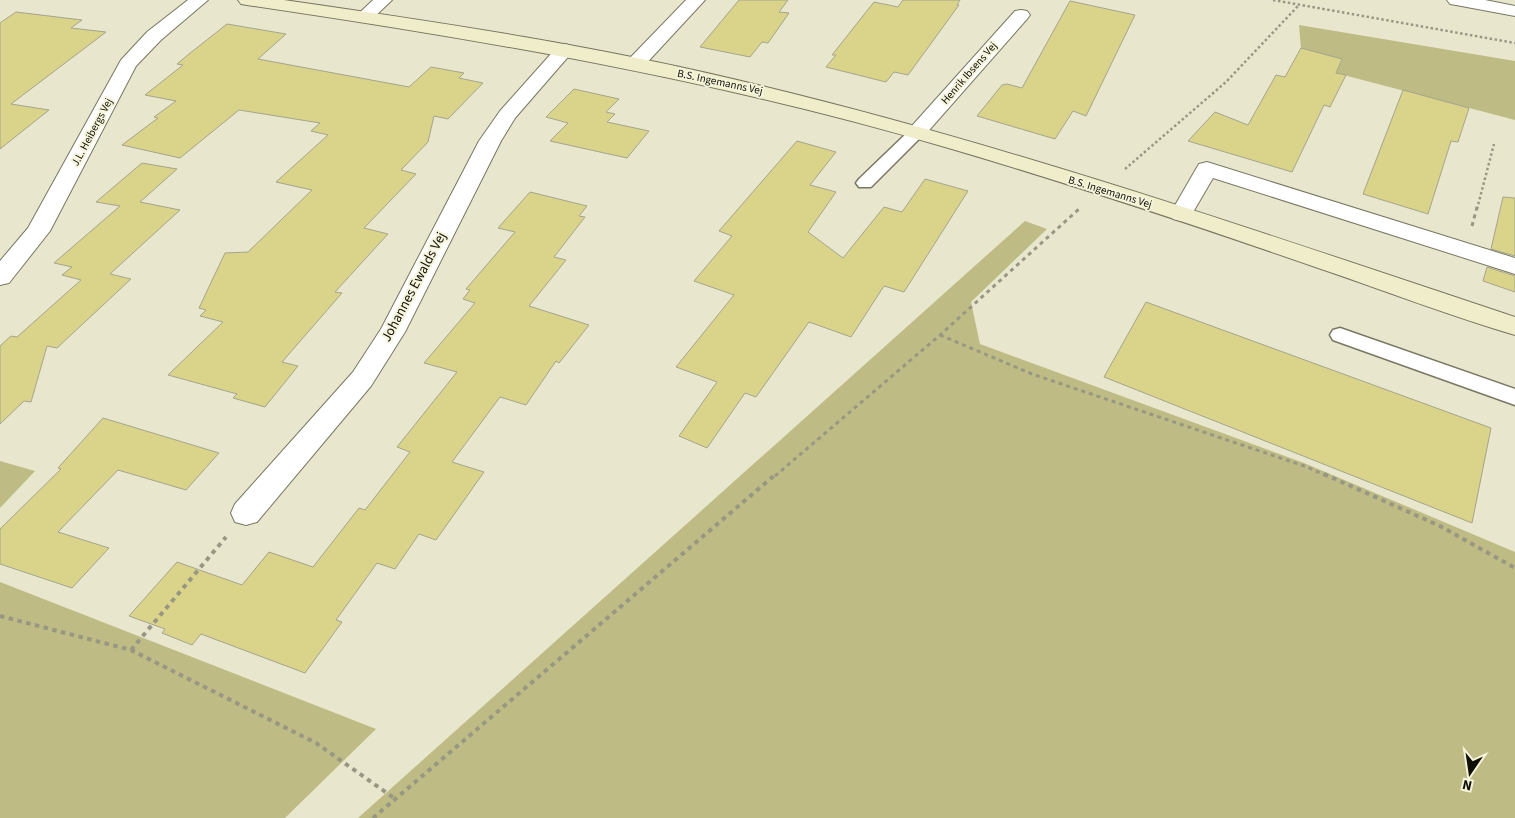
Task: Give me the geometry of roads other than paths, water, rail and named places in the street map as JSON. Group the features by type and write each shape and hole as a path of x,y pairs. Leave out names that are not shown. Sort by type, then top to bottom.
{"street":[{"name":"J.L. Heibergs Vej","path":"0,277 38,231 128,64 154,36 199,0"},
{"name":"B.S. Ingemanns Vej","path":"247,0 565,50 758,90 917,132 1101,189 1515,326"},
{"path":"364,17 383,0"},
{"path":"635,64 696,0"},
{"path":"1456,0 1515,11"},
{"name":"Henrik Ibsens Vej","path":"917,132 1020,15"},
{"name":"Johannes Ewalds Vej","path":"246,514 362,379 392,332 490,141 508,115 565,50"},
{"path":"1181,214 1207,169 1515,266"}],"lane":[{"path":"865,183 917,132"},
{"path":"1340,335 1515,398"}]}
